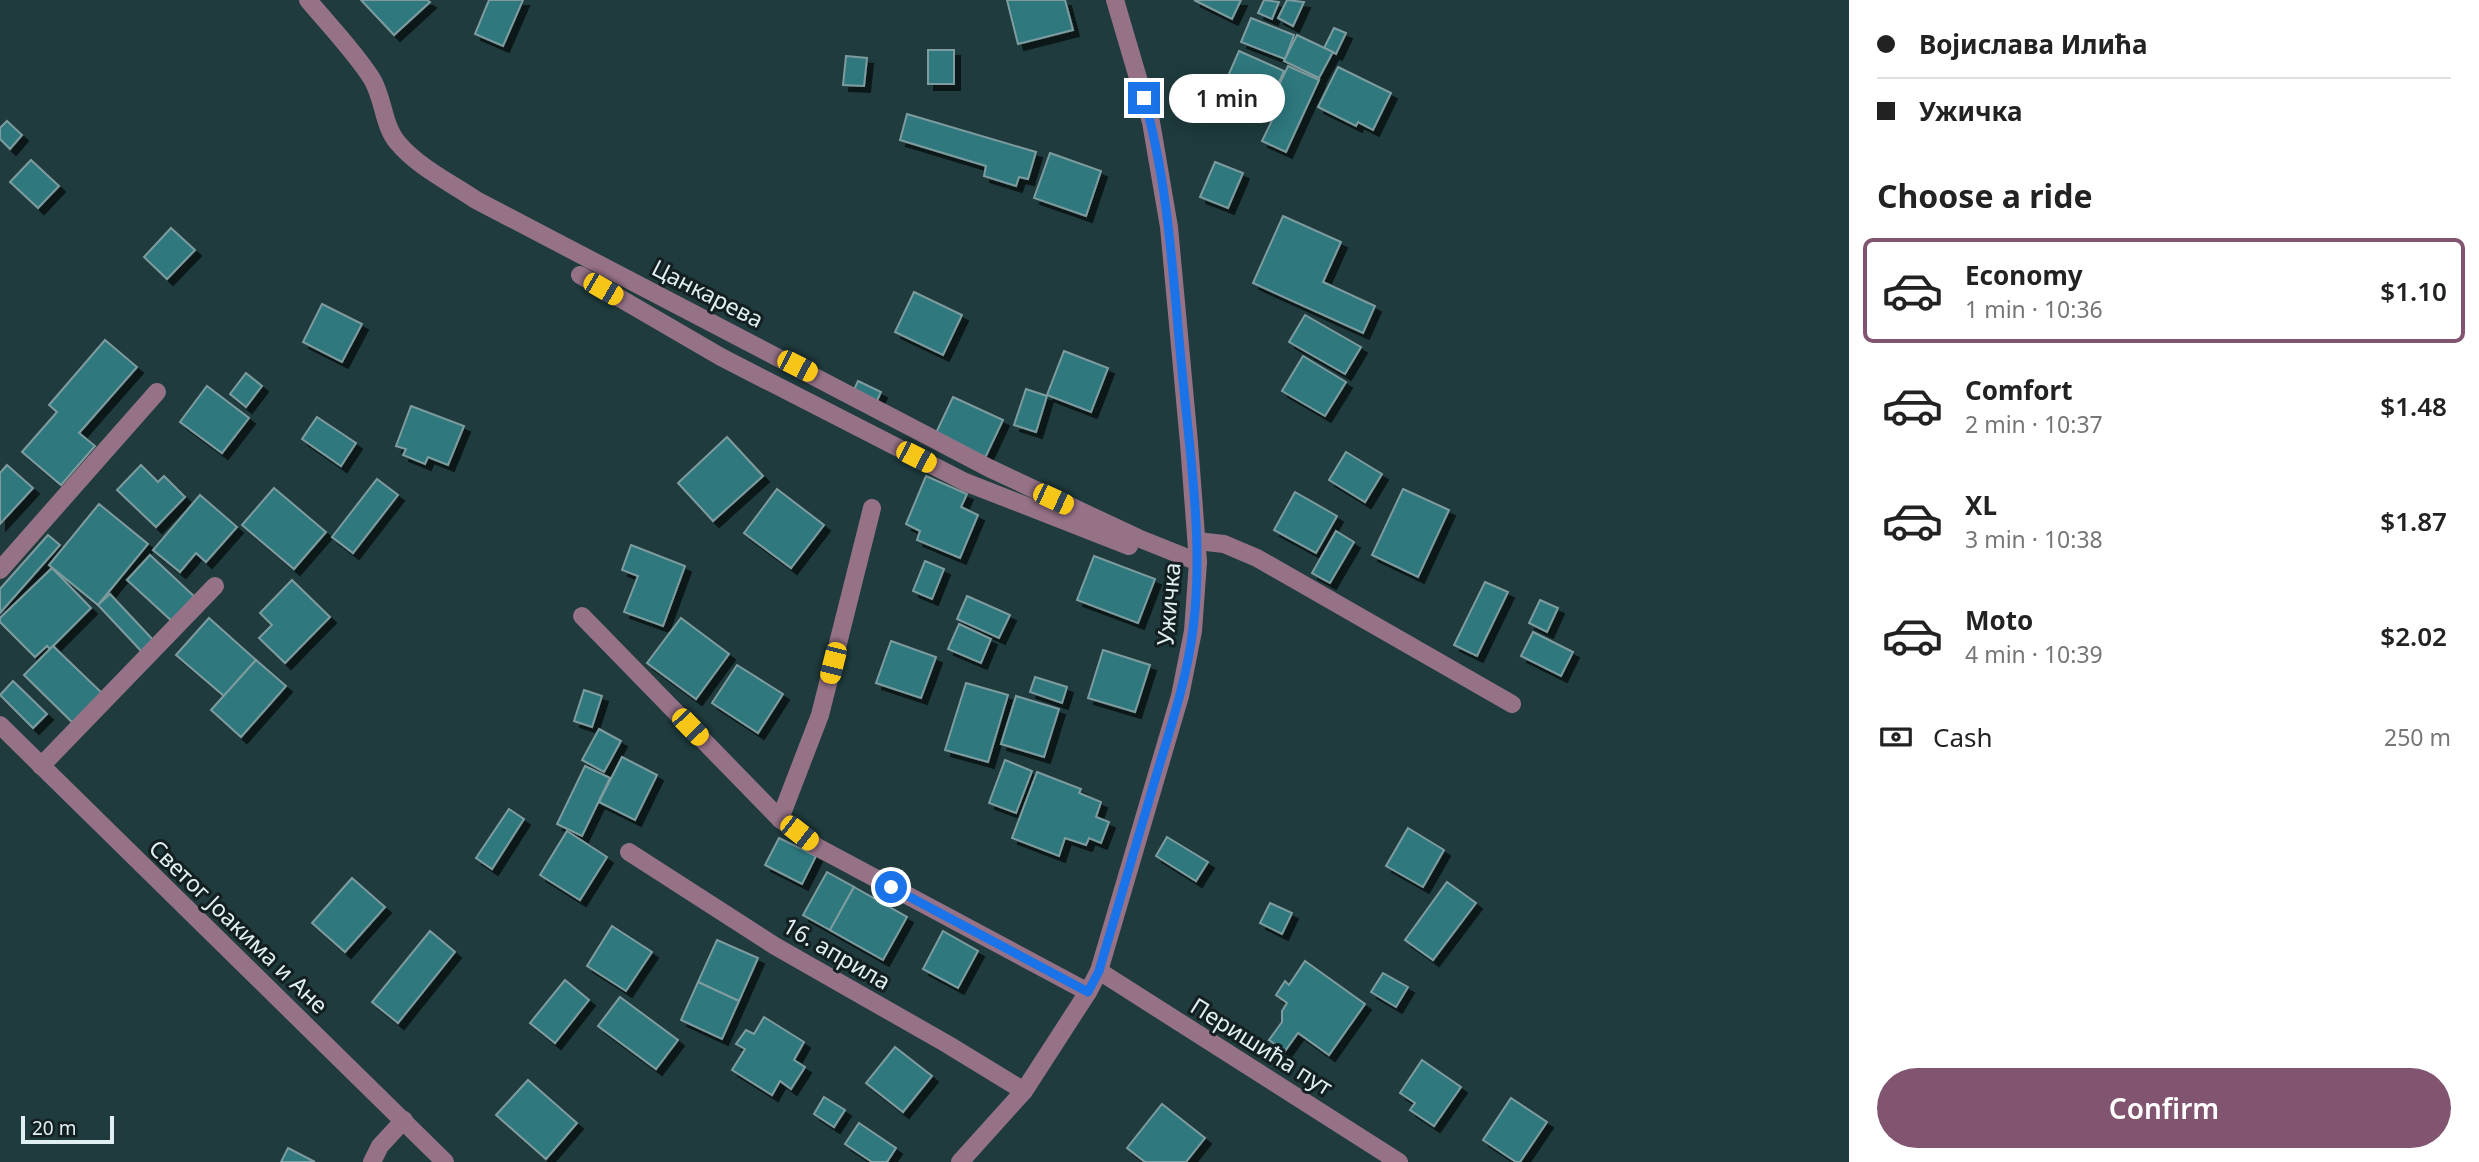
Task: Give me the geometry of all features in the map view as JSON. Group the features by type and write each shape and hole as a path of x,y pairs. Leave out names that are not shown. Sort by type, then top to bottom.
{"street":[{"name":"Цанкарева","path":"308,0 371,77 383,104 391,134 399,145 476,200 989,468 1198,567"},
{"name":"Ужичка","path":"960,1162 1024,1091 1099,971 1180,696 1193,631 1198,567 1197,541 1169,227 1151,122 1115,0"},
{"path":"580,275 721,357 965,482 1198,567"},
{"path":"0,570 157,393"},
{"path":"780,819 820,715 872,508"},
{"path":"1197,541 1224,544 1257,558 1512,704"},
{"path":"41,766 215,586"},
{"path":"582,616 780,819 817,848 1088,992"},
{"name":"Светог Јоакима и Ане","path":"0,725 445,1162"},
{"name":"16. априла","path":"629,852 775,946 936,1037 1024,1091"},
{"name":"Перишића пут","path":"1099,971 1399,1162"},
{"path":"372,1162 380,1146 404,1120"}],"building":[{"path":"361,0 427,0 430,2 394,35"},
{"path":"489,0 523,0 503,46 475,34"},
{"path":"1007,0 1065,0 1073,30 1018,44"},
{"path":"1194,0 1241,0 1232,19"},
{"path":"1264,0 1279,2 1272,19 1258,13"},
{"path":"1287,0 1304,2 1293,26 1278,18"},
{"path":"1251,18 1294,35 1285,59 1241,42"},
{"path":"1334,28 1346,33 1336,54 1324,48"},
{"path":"1297,35 1333,52 1319,78 1284,61"},
{"path":"928,50 954,50 954,84 928,84"},
{"path":"1239,51 1284,71 1266,112 1221,92"},
{"path":"846,56 867,58 864,86 843,85"},
{"path":"1288,66 1319,80 1286,152 1262,141 1280,104 1272,100"},
{"path":"1338,67 1391,93 1373,130 1358,122 1356,126 1318,107"},
{"path":"907,114 1036,152 1028,179 1019,177 1016,186 984,176 986,166 900,140"},
{"path":"7,121 22,135 10,149 0,139 0,128"},
{"path":"1050,153 1101,171 1086,216 1034,198"},
{"path":"31,160 59,186 38,208 10,182"},
{"path":"1215,162 1243,173 1228,208 1200,197"},
{"path":"1283,216 1341,242 1323,282 1375,306 1363,333 1253,283"},
{"path":"171,228 195,250 167,279 144,257"},
{"path":"914,292 962,315 943,355 895,332"},
{"path":"322,304 362,324 342,362 303,342"},
{"path":"1305,315 1361,347 1345,374 1289,342"},
{"path":"105,340 137,367 79,433 95,446 61,485 22,452 57,412 49,405"},
{"path":"1064,351 1108,368 1091,412 1047,395"},
{"path":"1303,356 1346,382 1325,416 1282,391"},
{"path":"246,373 262,386 246,407 230,394"},
{"path":"858,381 881,392 875,405 852,394"},
{"path":"207,386 249,418 222,453 180,422"},
{"path":"1026,389 1047,396 1036,432 1014,425"},
{"path":"953,397 1003,420 985,458 935,435"},
{"path":"411,406 464,426 448,465 428,457 425,464 403,455 406,449 396,446"},
{"path":"317,417 356,443 341,466 302,439"},
{"path":"727,437 763,476 713,521 678,483"},
{"path":"1346,452 1382,474 1365,502 1329,480"},
{"path":"7,465 33,488 0,524 0,473"},
{"path":"141,465 158,482 164,476 185,497 156,527 117,490"},
{"path":"926,476 967,494 961,507 978,515 960,558 917,540 920,531 906,524"},
{"path":"377,479 398,495 353,553 332,537"},
{"path":"274,488 326,532 294,569 242,525"},
{"path":"777,489 824,525 791,568 744,533"},
{"path":"1403,489 1449,510 1418,577 1372,555"},
{"path":"1295,492 1337,516 1316,553 1274,530"},
{"path":"200,495 237,527 206,562 196,553 180,572 153,550"},
{"path":"99,504 148,544 98,605 49,565"},
{"path":"1336,531 1354,542 1330,583 1312,573"},
{"path":"48,535 60,545 0,613 0,589"},
{"path":"631,545 685,566 663,626 624,612 638,576 622,570"},
{"path":"150,555 196,598 174,623 127,580"},
{"path":"1094,556 1155,579 1138,623 1077,600"},
{"path":"925,561 944,569 932,599 913,591"},
{"path":"52,568 91,608 50,649 47,646 35,657 0,622 0,618"},
{"path":"292,580 330,617 285,663 259,638 272,625 260,613"},
{"path":"1485,582 1508,592 1477,656 1454,645"},
{"path":"110,594 155,642 143,653 98,605"},
{"path":"967,596 1010,615 999,638 957,619"},
{"path":"1540,600 1558,608 1547,632 1529,623"},
{"path":"209,618 256,660 224,696 176,655"},
{"path":"681,618 729,654 696,699 647,663"},
{"path":"959,624 991,639 981,663 948,649"},
{"path":"1533,632 1573,652 1561,676 1521,656"},
{"path":"891,641 936,657 921,698 876,683"},
{"path":"53,646 105,696 75,725 24,675"},
{"path":"1103,650 1150,665 1135,712 1088,698"},
{"path":"256,660 286,686 241,737 211,710"},
{"path":"737,665 783,694 758,733 712,703"},
{"path":"1035,677 1067,687 1062,703 1030,692"},
{"path":"13,681 47,714 33,728 0,695"},
{"path":"966,683 1008,695 988,762 945,750"},
{"path":"584,690 602,696 592,727 574,721"},
{"path":"1016,696 1059,709 1044,757 1001,744"},
{"path":"599,729 621,741 604,772 582,760"},
{"path":"622,757 657,775 635,820 599,802"},
{"path":"1005,760 1032,771 1016,813 989,803"},
{"path":"585,766 610,778 582,836 557,824"},
{"path":"1037,772 1081,789 1079,793 1101,802 1096,817 1109,822 1101,843 1089,838 1086,845 1065,838 1059,856 1012,838"},
{"path":"509,809 524,819 492,869 476,858"},
{"path":"1408,828 1444,850 1423,887 1386,866"},
{"path":"567,831 607,857 580,900 540,875"},
{"path":"1167,837 1208,862 1196,881 1156,856"},
{"path":"779,838 816,856 802,884 765,865"},
{"path":"827,872 854,887 830,930 803,915"},
{"path":"352,878 385,907 345,952 312,923"},
{"path":"1447,882 1476,903 1433,960 1405,940"},
{"path":"854,887 907,917 883,960 830,930"},
{"path":"1270,903 1292,913 1282,934 1260,923"},
{"path":"612,926 652,952 626,991 587,966"},
{"path":"430,931 455,952 398,1023 372,1002"},
{"path":"943,931 978,951 958,988 923,969"},
{"path":"717,940 758,958 739,1001 698,982"},
{"path":"1305,961 1365,1004 1329,1055 1298,1033 1285,1051 1269,1040 1282,1022 1282,1011 1287,1003 1276,995 1285,981 1289,985"},
{"path":"1383,973 1408,987 1396,1007 1371,992"},
{"path":"565,980 589,1000 555,1043 530,1023"},
{"path":"698,982 739,1001 722,1039 681,1020"},
{"path":"620,997 678,1040 656,1069 598,1026"},
{"path":"764,1017 804,1042 794,1060 805,1067 791,1089 780,1081 772,1095 732,1070 745,1049 736,1044 746,1030 754,1034"},
{"path":"895,1047 932,1076 903,1112 866,1083"},
{"path":"1422,1060 1461,1087 1434,1126 1410,1110 1415,1103 1400,1093"},
{"path":"528,1080 577,1123 546,1159 496,1115"},
{"path":"824,1097 845,1110 834,1127 814,1114"},
{"path":"1511,1098 1547,1122 1520,1162 1483,1140"},
{"path":"1162,1104 1205,1138 1186,1162 1145,1162 1127,1148"},
{"path":"859,1123 896,1148 887,1162 872,1162 845,1144"},
{"path":"288,1148 315,1162 281,1162"}],"route":[{"path":"891,887 1088,992 1099,971 1180,696 1197,595 1198,562 1189,443 1169,227 1151,122 1144,98"}]}
